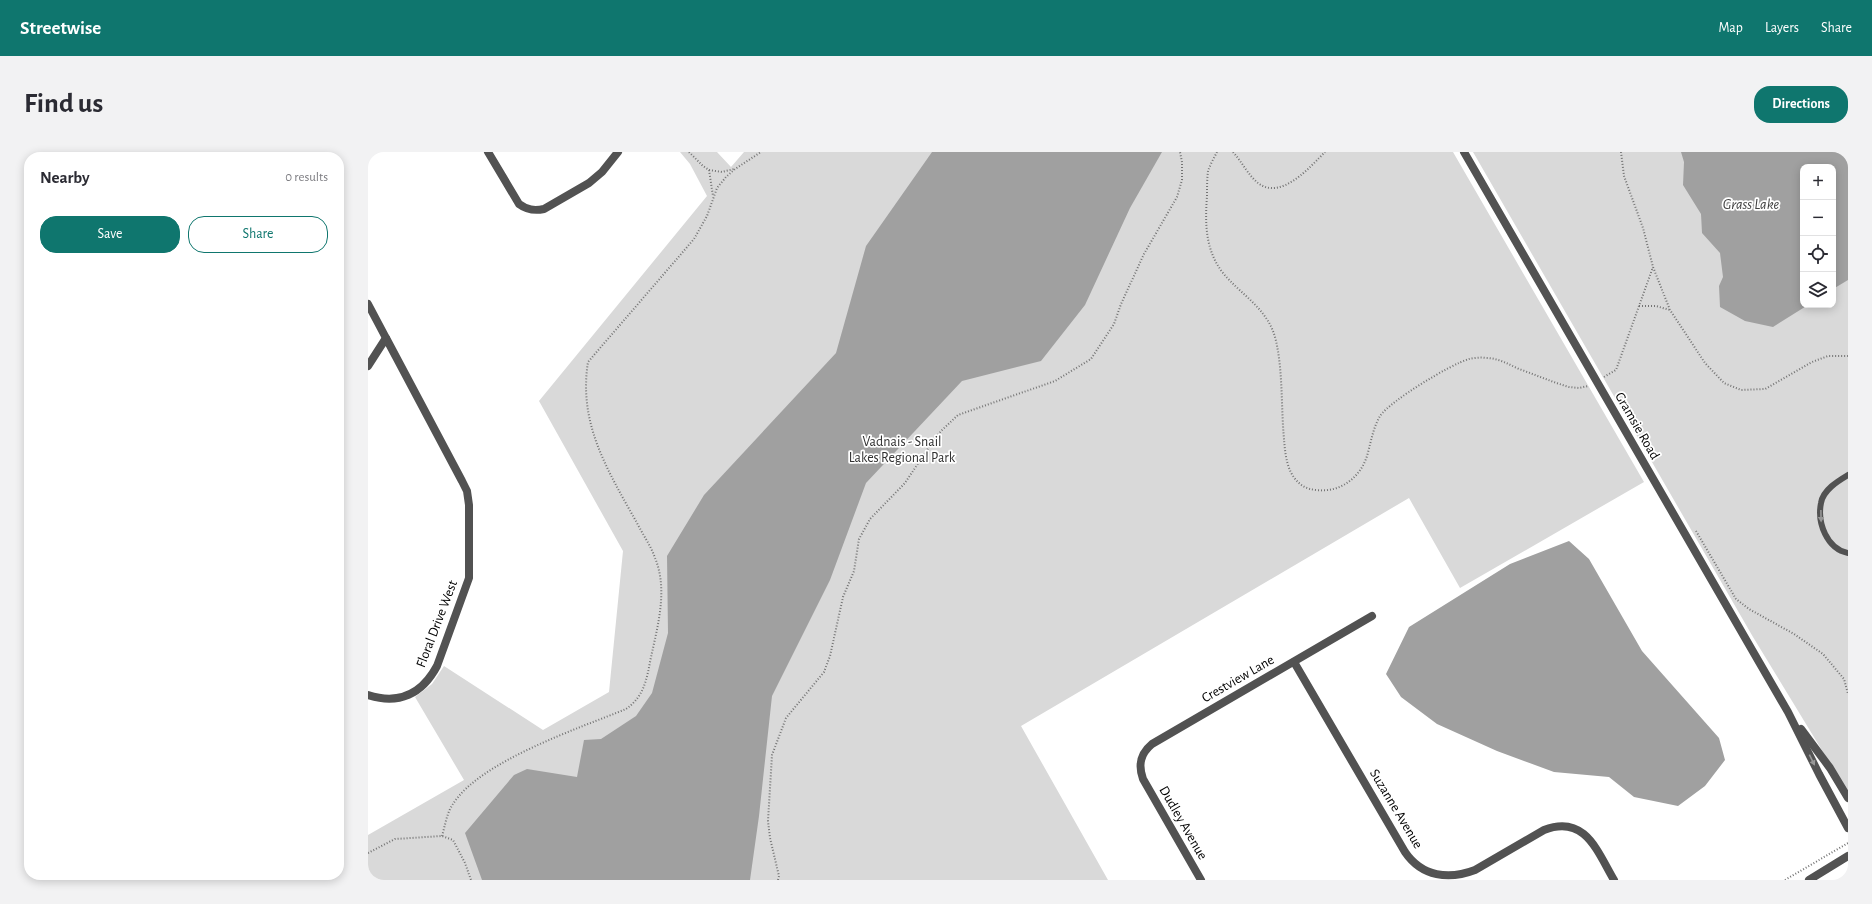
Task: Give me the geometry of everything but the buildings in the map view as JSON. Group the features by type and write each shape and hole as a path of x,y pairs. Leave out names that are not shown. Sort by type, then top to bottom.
{"street":[{"path":"488,152 519,204 524,208 537,210 544,209 589,183 602,172 618,152"},
{"name":"Gramsie Road","path":"1464,152 1788,712 1848,828"},
{"name":"Floral Drive West","path":"368,304 467,491 469,505 469,578 437,666 424,686 404,697 380,699 368,695"},
{"path":"368,366 386,338"},
{"name":"Crestview Lane","path":"1143,779 1140,772 1140,763 1148,748 1372,616"},
{"name":"Suzanne Avenue","path":"1294,662 1405,852 1417,866 1440,876 1452,877 1464,875 1544,830 1563,826 1578,829 1589,838 1614,880"},
{"name":"Gramsie Road","path":"1788,712 1830,768 1848,798"},
{"name":"Dudley Avenue","path":"1143,779 1201,880"},
{"path":"1809,880 1848,856"}],"lane":[{"path":"1848,475 1833,485 1821,502 1821,524 1829,541 1844,552 1848,553"}],"path":[{"path":"689,152 709,170 722,172 735,169"},
{"path":"442,836 452,804 465,790 490,770 532,748 626,709 634,704 645,687 659,621 661,597 659,574 656,558 615,484 593,436 585,379 588,362 694,240 707,216 717,188 735,169 761,152"},
{"path":"778,880 779,876 770,838 768,821 772,755 786,718 824,672 830,656 843,597 854,571 859,539 870,519 905,483 941,431 958,415 1055,381 1091,359 1114,324 1120,304 1144,254 1177,197 1182,180 1182,162 1180,152"},
{"path":"1217,152 1209,170 1208,178 1206,227 1208,244 1222,272 1254,302 1271,325 1278,354 1286,454 1292,475 1299,484 1308,488 1328,490 1339,488 1347,483 1361,469 1376,425 1381,414 1389,405 1447,369 1469,359 1480,357 1496,359 1569,387 1580,388 1588,386"},
{"path":"1233,152 1259,184 1275,190 1291,182 1325,152"},
{"path":"1621,152 1624,176 1643,228 1653,267 1670,310 1705,364 1724,383 1741,390 1765,389 1812,362 1828,356 1848,356"},
{"path":"709,170 713,197"},
{"path":"1608,384 1604,377 1616,370 1653,267"},
{"path":"1639,306 1656,306 1670,310"},
{"path":"1692,525 1736,599 1749,609 1794,634 1823,654 1844,679 1848,694"},
{"path":"368,853 395,839 442,836 453,840 465,863 471,880"},
{"path":"1785,880 1848,843"}],"green space":[{"name":"Vadnais - Snail Lakes Regional Park","path":"680,152 717,152 731,167 744,152 1453,152 1644,482 1460,588 1409,498 1021,726 1108,880 368,880 368,835 464,780 415,697 432,684 444,666 543,730 609,692 623,551 539,401 707,196 690,164"},
{"path":"1473,152 1848,152 1848,793 1753,637"}],"water":[{"path":"932,152 1162,152 1130,208 1085,305 1041,361 962,381 866,483 830,580 772,696 759,816 750,880 482,880 465,833 514,775 527,769 577,777 584,740 601,739 636,716 652,693 668,633 667,556 704,495 836,353 866,246"},
{"name":"Grass Lake","path":"1681,152 1848,152 1848,280 1836,287 1836,164 1800,164 1800,308 1803,308 1773,327 1745,321 1720,307 1719,286 1723,277 1720,253 1702,233 1701,214 1683,185 1684,162"},
{"path":"1569,541 1589,559 1642,651 1719,738 1725,760 1705,786 1678,806 1634,797 1609,777 1554,772 1497,751 1437,724 1401,697 1386,674 1409,627 1510,564"}]}
